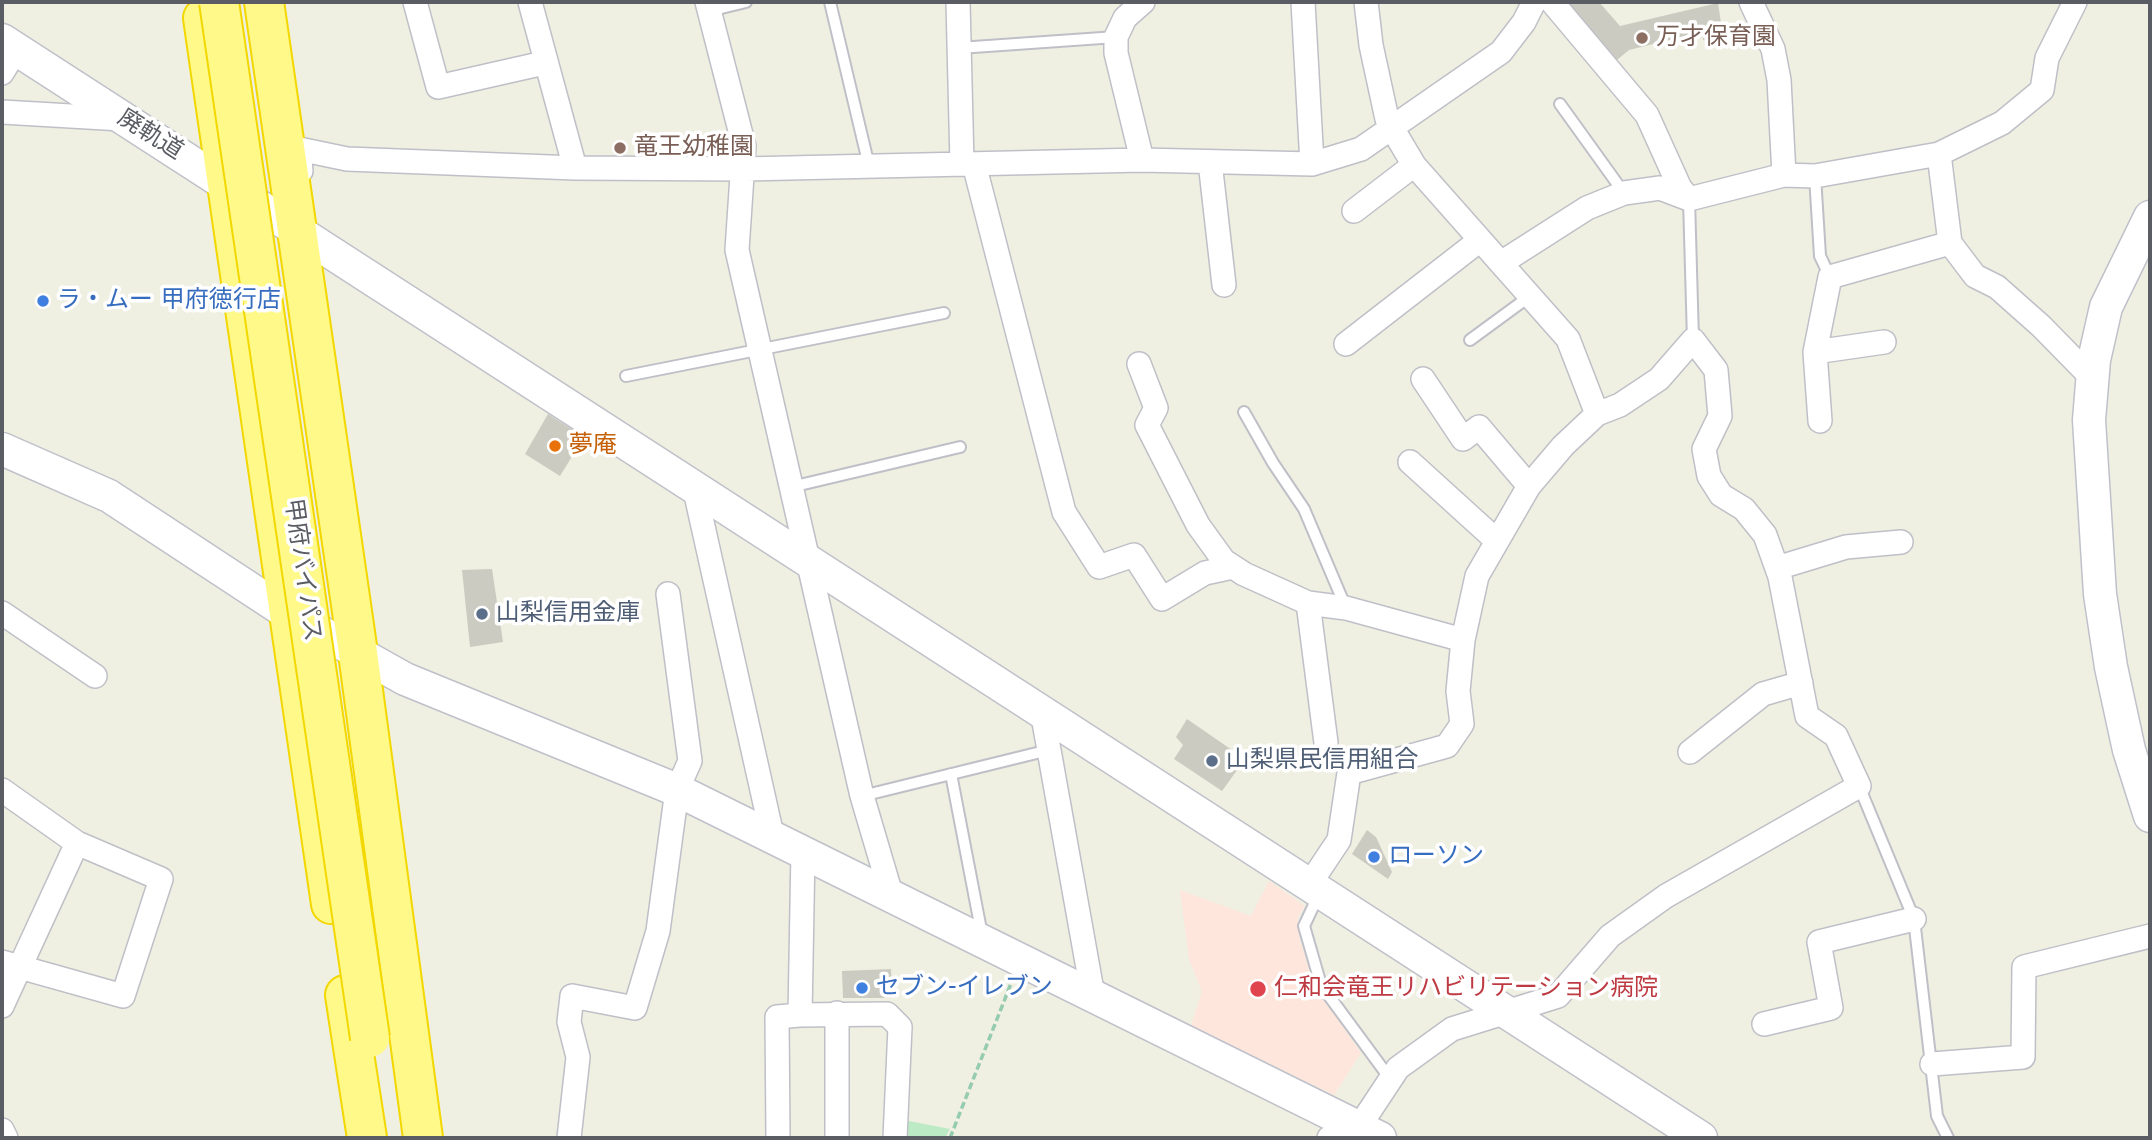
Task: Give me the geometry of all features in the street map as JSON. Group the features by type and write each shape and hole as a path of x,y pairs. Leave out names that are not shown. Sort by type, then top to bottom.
{"highway":[{"path":"200,2 287,612 368,1138"},
{"name":"甲府バイパス","path":"219,2 382,1036 408,1138"},
{"name":"甲府バイパス","path":"244,2 382,1036 385,1138"},
{"path":"264,2 301,234 423,1138"}],"street":[{"path":"415,2 438,87 544,63"},
{"path":"530,2 544,63 575,168"},
{"path":"958,2 968,164 1064,512 1099,567 1134,555 1162,599 1205,573 1233,567"},
{"path":"1142,160 1116,53 1116,37 1125,18 1143,2"},
{"path":"1303,2 1312,164"},
{"path":"1366,2 1371,45 1387,118 1392,128 1414,165 1568,339 1597,414"},
{"path":"301,234 299,149 347,159 575,168 745,169 1142,160 1312,164 1361,149 1501,52 1524,22 1534,2"},
{"path":"1552,2 1647,116 1680,188 1689,199"},
{"path":"1751,2 1773,49 1779,80 1784,176"},
{"path":"1501,263 1587,208 1624,192 1660,188 1689,199 1784,176 1815,176 1939,154 2002,122 2042,90 2047,58 2075,2"},
{"path":"708,7 744,146 745,169 737,250 862,796 891,894"},
{"name":"廃軌道","path":"7,54 125,119 1701,1138"},
{"path":"2,113 125,119"},
{"path":"1939,154 1950,243 1975,276 1997,287 2041,326 2092,378"},
{"path":"1210,162 1224,285"},
{"path":"1354,211 1414,165"},
{"path":"2150,217 2106,307 2092,378 2089,420 2100,594 2129,750 2150,816"},
{"path":"1346,344 1480,240"},
{"path":"1820,421 1815,352 1830,277 1950,243"},
{"path":"1315,889 1339,840 1349,773 1447,746 1461,724 1458,691 1462,640 1477,576 1529,486 1563,446 1597,414 1620,405 1659,379 1693,340 1716,370 1720,416 1704,449 1709,476 1721,495 1744,509 1765,535 1777,568 1807,716 1836,736 1859,786 1666,897 1610,936 1558,996 1452,1029 1398,1068 1370,1133"},
{"path":"1815,352 1884,342"},
{"path":"1139,364 1156,408 1147,425 1198,524 1224,561 1308,603 1346,608 1462,640"},
{"path":"1423,379 1463,439 1479,427 1529,486"},
{"path":"2,449 109,496 287,612 405,680 677,790 1370,1133"},
{"path":"1410,462 1497,541"},
{"path":"694,486 772,835"},
{"path":"1777,568 1846,547 1901,542"},
{"path":"569,1138 578,1057 569,1022 572,996 635,1008 658,931 677,790 690,761 668,594"},
{"path":"1308,603 1326,743"},
{"path":"2,613 94,676"},
{"path":"1690,752 1763,694 1801,683"},
{"path":"1042,711 1093,996"},
{"path":"2,790 77,843 161,879 123,996 10,965"},
{"path":"2,1006 10,965 77,843"},
{"path":"800,1015 803,851"},
{"path":"1764,1024 1831,1008 1819,942 1914,919"},
{"path":"1932,1064 2023,1057 2024,967 2150,936"},
{"path":"837,1013 837,1138"},
{"path":"778,1138 777,1017 837,1013 887,1014 900,1027 895,1138"},
{"path":"2,1130 6,1138"},
{"path":"1329,1138 1370,1133"}],"lane":[{"path":"708,7 746,2"},
{"path":"830,2 869,166"},
{"path":"959,48 1116,37"},
{"path":"1560,104 1624,192"},
{"path":"1815,176 1820,256 1830,277"},
{"path":"1689,199 1693,340"},
{"path":"1470,340 1530,296"},
{"path":"626,376 944,313"},
{"path":"1244,412 1273,463 1304,509 1346,608"},
{"path":"791,487 960,447"},
{"path":"862,796 1049,750"},
{"path":"951,774 984,941"},
{"path":"1859,786 1914,919 1937,1116 1948,1138"},
{"path":"1315,889 1304,926 1321,985 1391,1080"}],"path":[{"path":"950,1138 1020,960"}],"shaded area":[{"name":"仁和会竜王リハビリテーション病院","path":"1269,881 1305,906 1298,917 1299,937 1314,986 1361,1053 1334,1095 1191,1026 1202,991 1189,960 1180,890 1251,916"}],"green space":[{"path":"904,1120 950,1129 945,1138 903,1138"}],"building":[{"path":"1558,2 1599,2 1620,26 1718,3 1723,36 1703,40 1702,32 1629,50 1612,64"},
{"path":"548,414 584,437 560,476 525,454"},
{"path":"492,569 503,642 470,647 462,570"},
{"path":"1187,719 1245,759 1222,791 1174,759 1183,745 1176,737"},
{"path":"1367,830 1376,837 1392,872 1388,879 1352,854"},
{"path":"891,969 892,998 843,998 842,971"}],"place":[{"name":"万才保育園","path":"1642,38"},
{"name":"竜王幼稚園","path":"620,148"},
{"name":"ラ・ムー 甲府徳行店","path":"43,301"},
{"name":"夢庵","path":"555,446"},
{"name":"山梨信用金庫","path":"482,614"},
{"name":"山梨県民信用組合","path":"1212,761"},
{"name":"ローソン","path":"1374,857"},
{"name":"セブン-イレブン","path":"862,988"},
{"name":"仁和会竜王リハビリテーション病院","path":"1258,989"}]}
